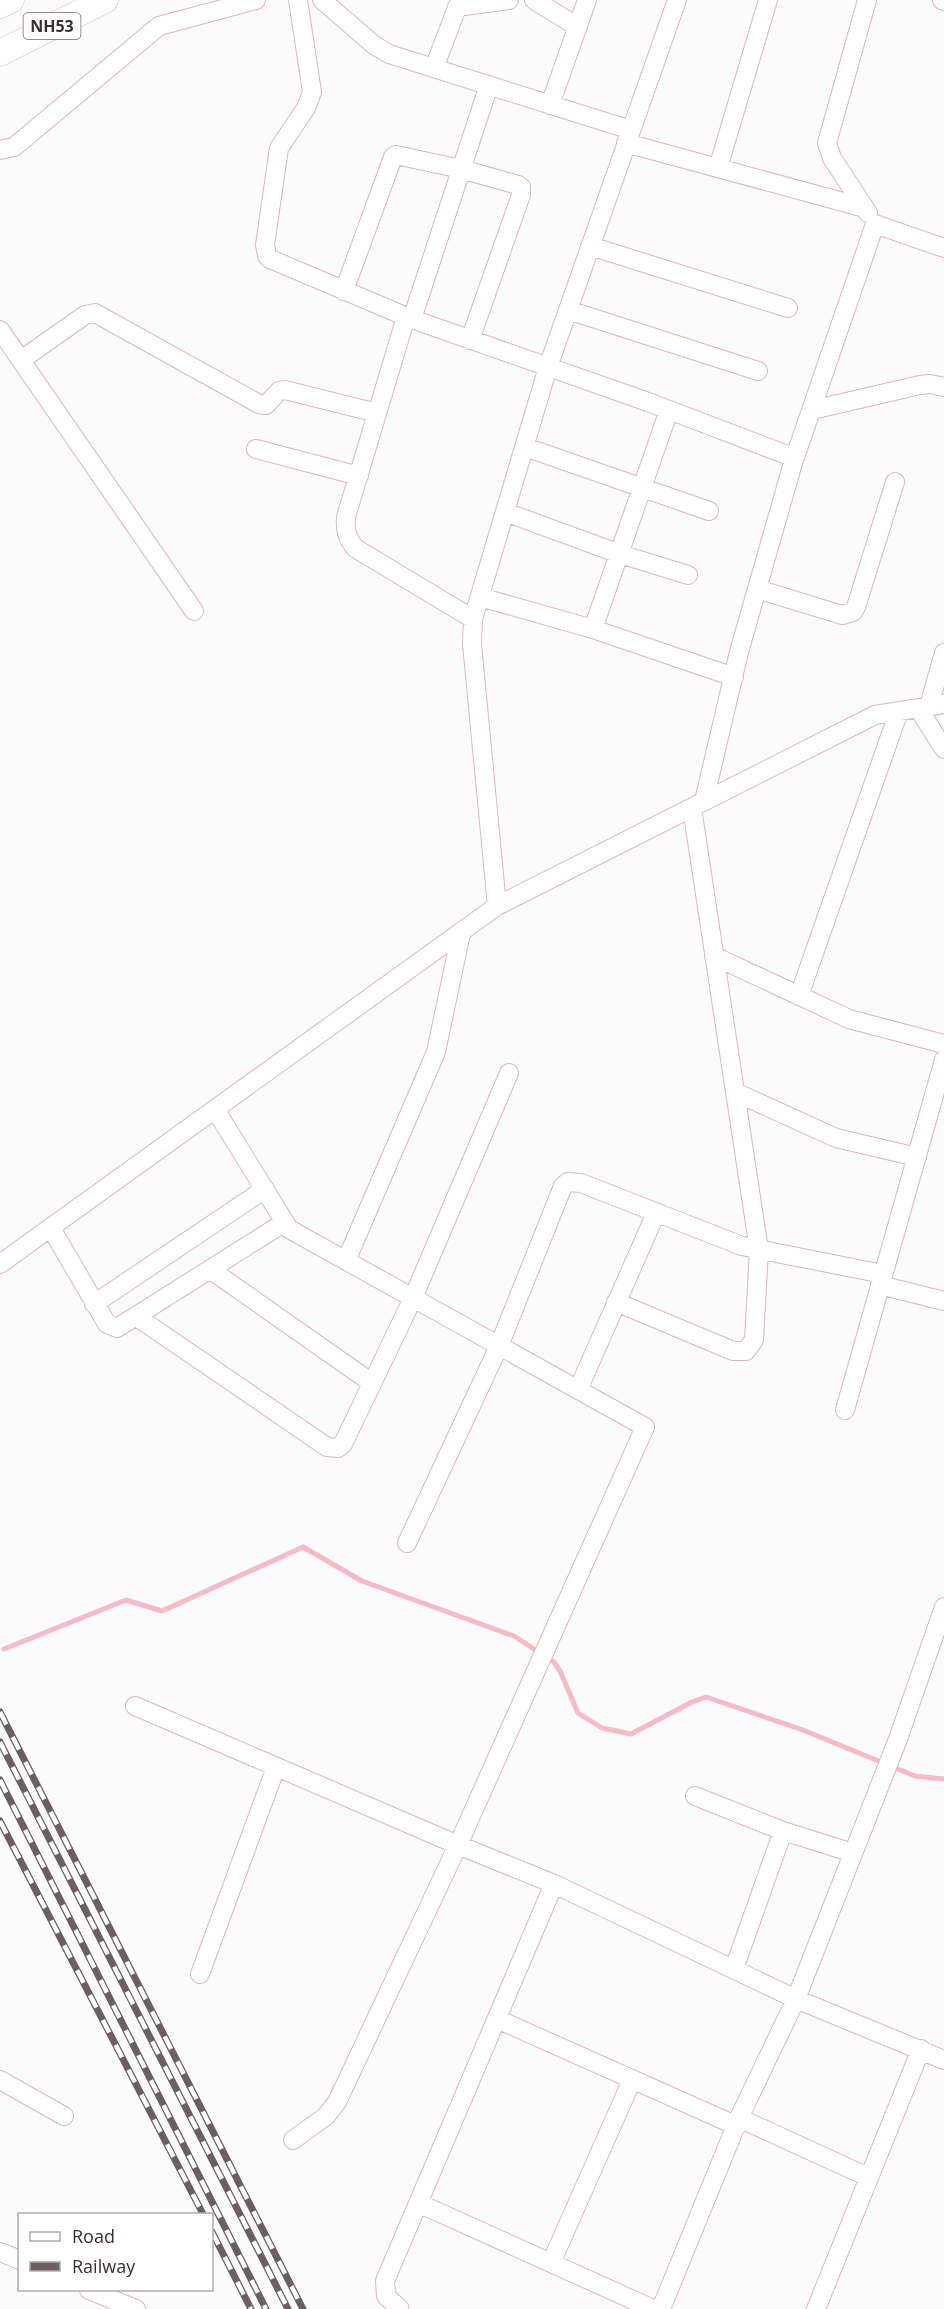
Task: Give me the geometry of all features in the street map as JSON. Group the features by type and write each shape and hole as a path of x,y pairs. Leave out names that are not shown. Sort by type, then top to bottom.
{"highway":[{"name":"NH53","path":"0,6 11,0"},
{"name":"NH53","path":"0,53 105,0"}],"street":[{"path":"0,150 14,147 159,26 256,0"},
{"path":"298,0 312,92 306,108 279,148 265,251 267,256 276,263 409,318 669,410 795,458"},
{"path":"322,0 381,50 550,105 718,168 865,208"},
{"path":"435,68 459,3 509,0"},
{"path":"534,0 578,27"},
{"path":"550,105 587,0"},
{"path":"497,906 472,644 473,619 548,367 677,0"},
{"path":"718,168 768,0"},
{"path":"867,0 827,143 832,158 875,224 944,248"},
{"path":"473,619 363,553 348,540 345,528 346,517 377,413 489,85"},
{"path":"344,291 393,157 400,154 518,185 522,191 470,340"},
{"path":"616,1302 734,1351 746,1351 754,1340 759,1250 714,956 698,805 795,458 875,224"},
{"path":"590,246 788,308"},
{"path":"568,310 758,371"},
{"path":"21,360 85,315 95,313 259,404 266,405 279,391 285,390 377,413"},
{"path":"0,330 194,611"},
{"path":"812,410 920,385 930,384 944,387"},
{"path":"593,629 669,410"},
{"path":"525,447 709,511"},
{"path":"256,449 358,476"},
{"path":"757,589 842,615 853,612 895,482"},
{"path":"505,512 620,554 688,575"},
{"path":"480,597 593,629 734,677"},
{"path":"944,653 930,706 944,748"},
{"path":"0,1264 497,906 875,715 930,706"},
{"path":"799,996 899,711"},
{"path":"346,1261 436,1052 461,933"},
{"path":"714,956 849,1019 944,1044"},
{"path":"845,1410 944,1060"},
{"path":"137,1317 327,1447 338,1448 343,1444 413,1298 509,1073"},
{"path":"735,1092 836,1138 917,1157"},
{"path":"215,1109 289,1229 645,1427 458,1845 337,2102 326,2116 293,2140"},
{"path":"407,1544 499,1346 563,1186 567,1182 580,1184 742,1246 882,1280 944,1300"},
{"path":"94,1304 265,1189"},
{"path":"578,1390 656,1213"},
{"path":"51,1228 106,1324 117,1328 285,1222"},
{"path":"211,1270 372,1383"},
{"path":"661,2309 738,2122 796,1999 898,1739 944,1606"},
{"path":"135,1706 554,1884 796,1999 944,2060"},
{"path":"200,1974 276,1767"},
{"path":"695,1797 783,1832 853,1854"},
{"path":"734,1969 783,1832"},
{"path":"400,2309 386,2296 385,2281 554,1884"},
{"path":"497,2019 632,2080 868,2177"},
{"path":"816,2309 921,2049"},
{"path":"0,2080 64,2116"},
{"path":"551,2263 632,2080"},
{"path":"418,2203 653,2309"},
{"path":"0,2252 18,2259"},
{"path":"94,2291 136,2309"}],"waterway":[{"path":"4,1649 126,1600 162,1611 303,1547 362,1581 514,1636 554,1662 578,1713 602,1728 631,1734 706,1697 803,1730 915,1776 944,1779"}],"railway":[{"path":"0,1712 303,2309"},
{"path":"0,1742 288,2309"},
{"path":"0,1780 266,2309"},
{"path":"0,1821 202,2213"},
{"path":"213,2234 251,2309"}]}
